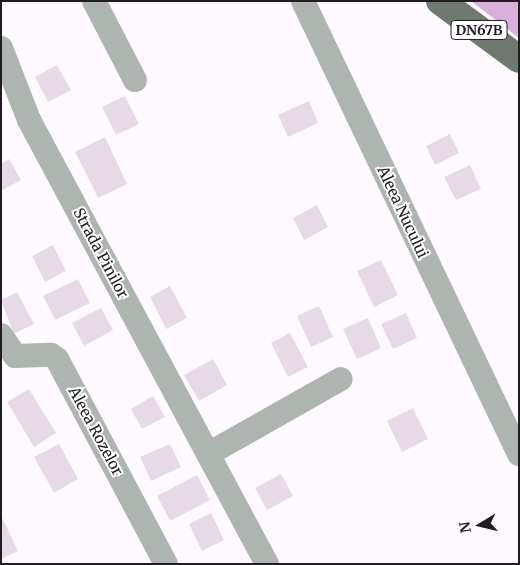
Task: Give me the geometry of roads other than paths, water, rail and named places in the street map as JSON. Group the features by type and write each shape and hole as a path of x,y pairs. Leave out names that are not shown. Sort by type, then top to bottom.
{"main road":[{"name":"DN67B","path":"440,1 519,59"}],"street":[{"path":"94,1 135,80"},
{"name":"Aleea Nucului","path":"303,1 503,424 519,454"},
{"name":"Strada Pinilor","path":"1,48 29,120 210,453 267,564"},
{"name":"Aleea Rozelor","path":"1,336 15,356 51,355 57,359 166,564"},
{"path":"210,453 340,379"}]}
